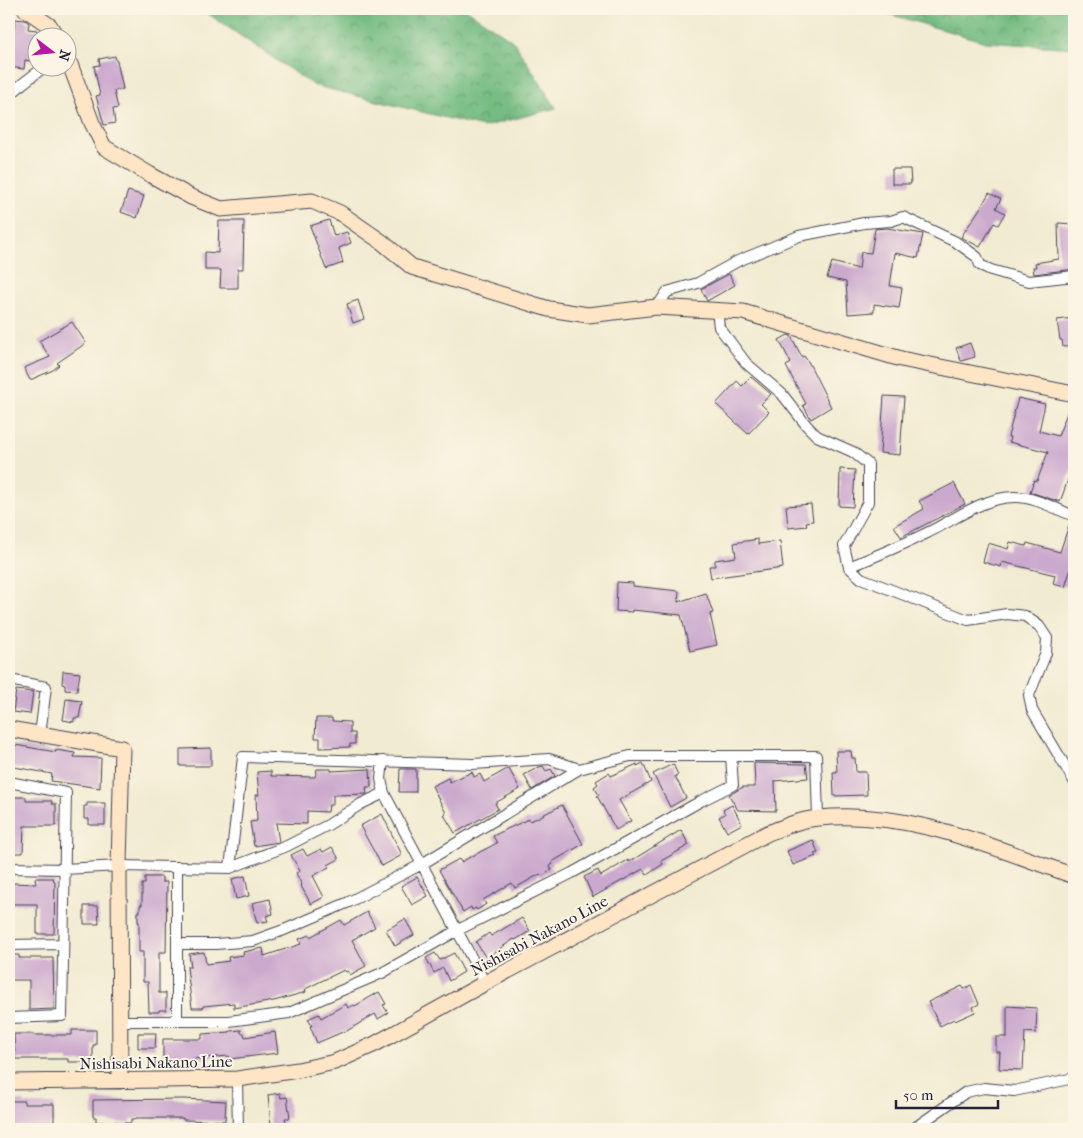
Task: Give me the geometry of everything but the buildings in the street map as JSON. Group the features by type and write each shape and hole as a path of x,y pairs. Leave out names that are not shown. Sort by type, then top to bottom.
{"street":[{"path":"24,9 51,28"},
{"path":"9,96 30,78"},
{"path":"75,78 92,123 104,147 191,197 221,209 312,201 340,213 382,242 412,267 549,309 588,315 657,307 743,312 901,359 1074,394"},
{"path":"657,307 667,292 698,283 738,261 799,236 864,223 891,221 903,217 956,242 977,257 980,265 991,270 1029,281 1074,276"},
{"path":"717,310 719,327 746,363 782,394 816,436 853,452 868,464 868,502 844,546 849,567 861,578 968,620 1007,614 1025,616 1039,626 1047,638 1046,654 1029,695 1032,710 1074,781"},
{"path":"849,567 893,549 975,507 998,500 1027,497 1074,516"},
{"path":"9,680 46,687 40,734"},
{"path":"9,729 122,748 120,1081"},
{"path":"177,944 216,944 253,940 284,930 349,902 422,864 579,768 630,756 816,756 818,818"},
{"path":"120,1021 229,1021 288,1013 382,973 458,930 572,873 701,800 733,785 732,756"},
{"path":"230,868 244,757 473,764 549,759 579,768"},
{"path":"383,761 381,779 384,793 485,983"},
{"path":"9,782 66,793 62,1016 9,1018"},
{"path":"9,868 64,869 120,866 230,868 287,846 328,825 360,804 384,793"},
{"name":"Nishisabi Nakano Line","path":"9,1082 237,1079 298,1070 335,1062 374,1044 768,833 794,823 818,818 856,816 896,819 938,828 1074,876"},
{"path":"177,867 177,1021"},
{"path":"9,945 63,944"},
{"path":"913,1129 966,1092 984,1088 1014,1091 1074,1078"},
{"path":"237,1079 238,1129"}],"green space":[{"path":"201,9 466,9 514,42 556,108 483,127 313,85"},
{"path":"871,9 1074,9 1074,48 986,42"}]}
